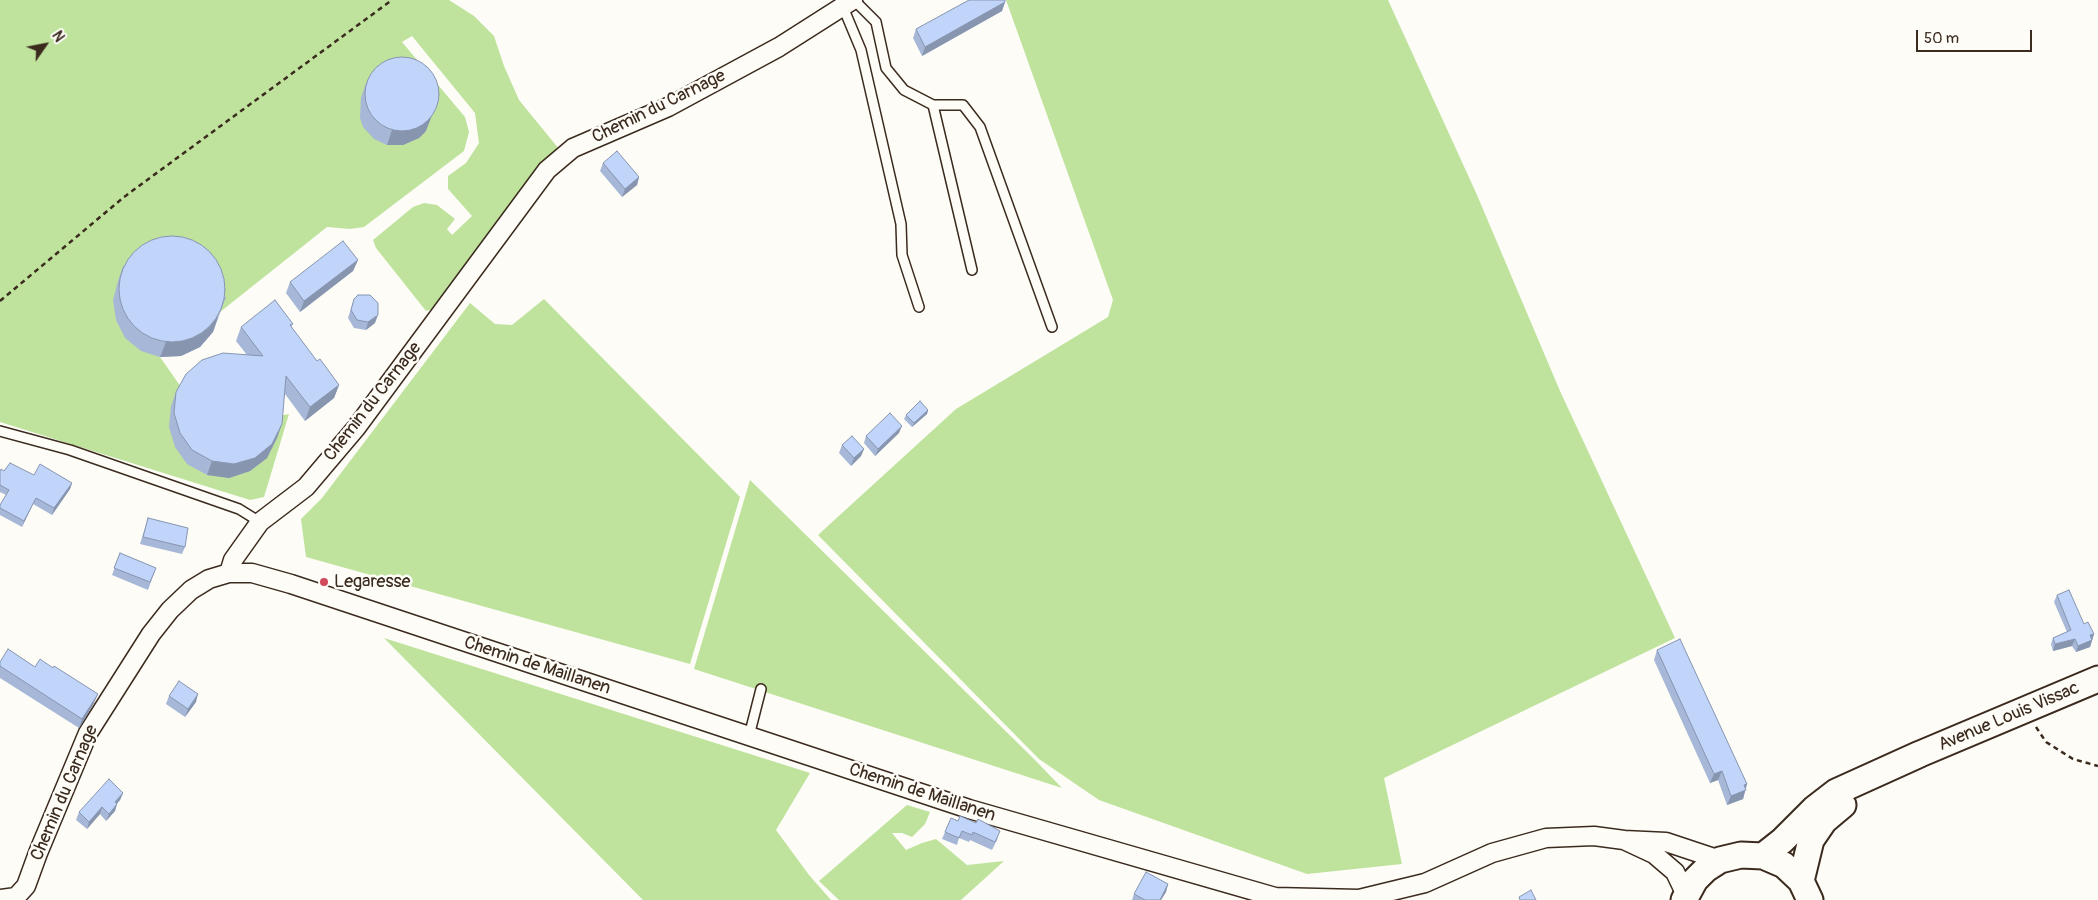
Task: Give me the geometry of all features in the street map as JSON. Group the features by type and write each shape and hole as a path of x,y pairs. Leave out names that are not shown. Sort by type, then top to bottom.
{"main road":[{"name":"Avenue Louis Vissac","path":"1763,856 1782,841 1814,809 1836,792 1920,754 2098,679"},
{"name":"Avenue Louis Vissac","path":"1811,893 1811,840 1824,821 1838,808 1920,754"},
{"path":"1685,897 1695,880 1706,869 1720,860 1742,855 1763,856 1784,865 1811,893"}],"street":[{"name":"Chemin du Carnage","path":"0,899 16,897 26,893 38,853 88,733 151,634 170,610 191,590 209,579 229,574 233,560 260,522 306,487 350,436 541,178 573,148 668,107 780,47 850,2"},
{"name":"Chemin de Maillanen","path":"229,574 252,573 291,584 970,809 1275,897 1359,899 1425,883 1492,853 1546,838 1594,836 1624,840"},
{"path":"1624,840 1666,842 1720,860"},
{"path":"1624,840 1654,854 1675,872 1685,897"}],"lane":[{"path":"850,2 876,22 886,68 904,90 933,105 962,105 980,127 1052,327"},
{"path":"850,2 901,224 902,255 919,307"},
{"path":"933,105 972,270"},
{"path":"0,431 70,450 230,506 260,522"},
{"path":"750,736 761,689"}],"path":[{"path":"0,301 124,198 392,0"},
{"path":"2023,710 2046,742 2073,759 2098,766"}],"green space":[{"path":"0,0 449,0 474,16 494,36 504,66 519,100 559,149 434,309 426,311 376,248 373,240 413,207 424,203 437,205 455,219 447,229 452,235 472,216 448,189 448,176 466,163 479,143 475,113 412,36 402,42 465,117 469,132 464,151 364,227 350,229 327,227 220,312 219,292 160,357 181,387 279,416 289,414 264,497 250,500 0,422"},
{"path":"1006,0 1388,0 1477,195 1560,391 1675,638 1384,778 1402,864 1307,874 1099,800 1039,759 818,535 956,409 1108,317 1113,300"},
{"path":"544,299 740,497 690,664 306,557 301,519 322,498 470,303 495,324 512,325"},
{"path":"750,480 1033,758 1062,788 694,669"},
{"path":"384,638 810,773 776,830 809,875 831,900 643,900"},
{"path":"907,805 930,812 925,824 912,837 902,833 892,833 906,850 936,839 967,865 1004,861 961,900 839,900 819,881"}],"building":[{"path":"969,0 1005,0 1005,2 925,47 916,29"},
{"path":"402,57 416,60 428,68 436,80 439,94 436,108 428,120 416,128 402,131 388,128 376,120 368,108 365,94 368,80 376,68 388,60"},
{"path":"617,151 639,177 625,189 603,163"},
{"path":"172,236 192,240 210,251 221,269 225,289 221,309 210,327 192,338 172,342 152,338 134,327 123,309 119,289 123,269 134,251 152,240"},
{"path":"343,241 358,260 304,301 290,282"},
{"path":"358,295 370,295 378,303 378,315 368,322 357,320 351,310 354,299"},
{"path":"275,300 293,324 290,325 317,361 320,359 339,385 310,407 286,376 282,424 272,444 255,458 234,464 212,461 192,450 180,433 174,413 176,392 186,374 202,360 223,353 263,356 241,327"},
{"path":"920,401 928,410 914,423 906,415"},
{"path":"890,413 902,426 878,449 866,436"},
{"path":"852,436 864,449 854,458 842,445"},
{"path":"10,463 34,475 40,464 72,483 54,508 36,498 24,521 0,508 9,490 0,485 0,471 1,469 4,471"},
{"path":"148,518 188,528 185,547 143,537"},
{"path":"120,553 156,568 150,582 114,568"},
{"path":"2069,590 2084,624 2088,622 2094,634 2090,635 2092,640 2078,646 2075,639 2055,644 2053,638 2071,630 2057,595"},
{"path":"1680,639 1747,784 1744,785 1746,790 1731,796 1722,771 1714,774 1657,650"},
{"path":"8,649 35,667 40,659 53,668 54,666 98,694 82,719 0,666 0,662"},
{"path":"179,681 198,694 188,709 169,696"},
{"path":"109,779 123,793 115,802 117,804 109,814 102,807 89,822 79,812"},
{"path":"960,816 976,823 978,819 1000,831 995,842 973,832 972,835 962,831 959,838 945,832 951,818 958,821"},
{"path":"1146,872 1168,884 1160,900 1145,900 1134,894"},
{"path":"1531,890 1536,900 1520,900 1519,897"}],"place":[{"name":"Legaresse","path":"324,582"}]}
